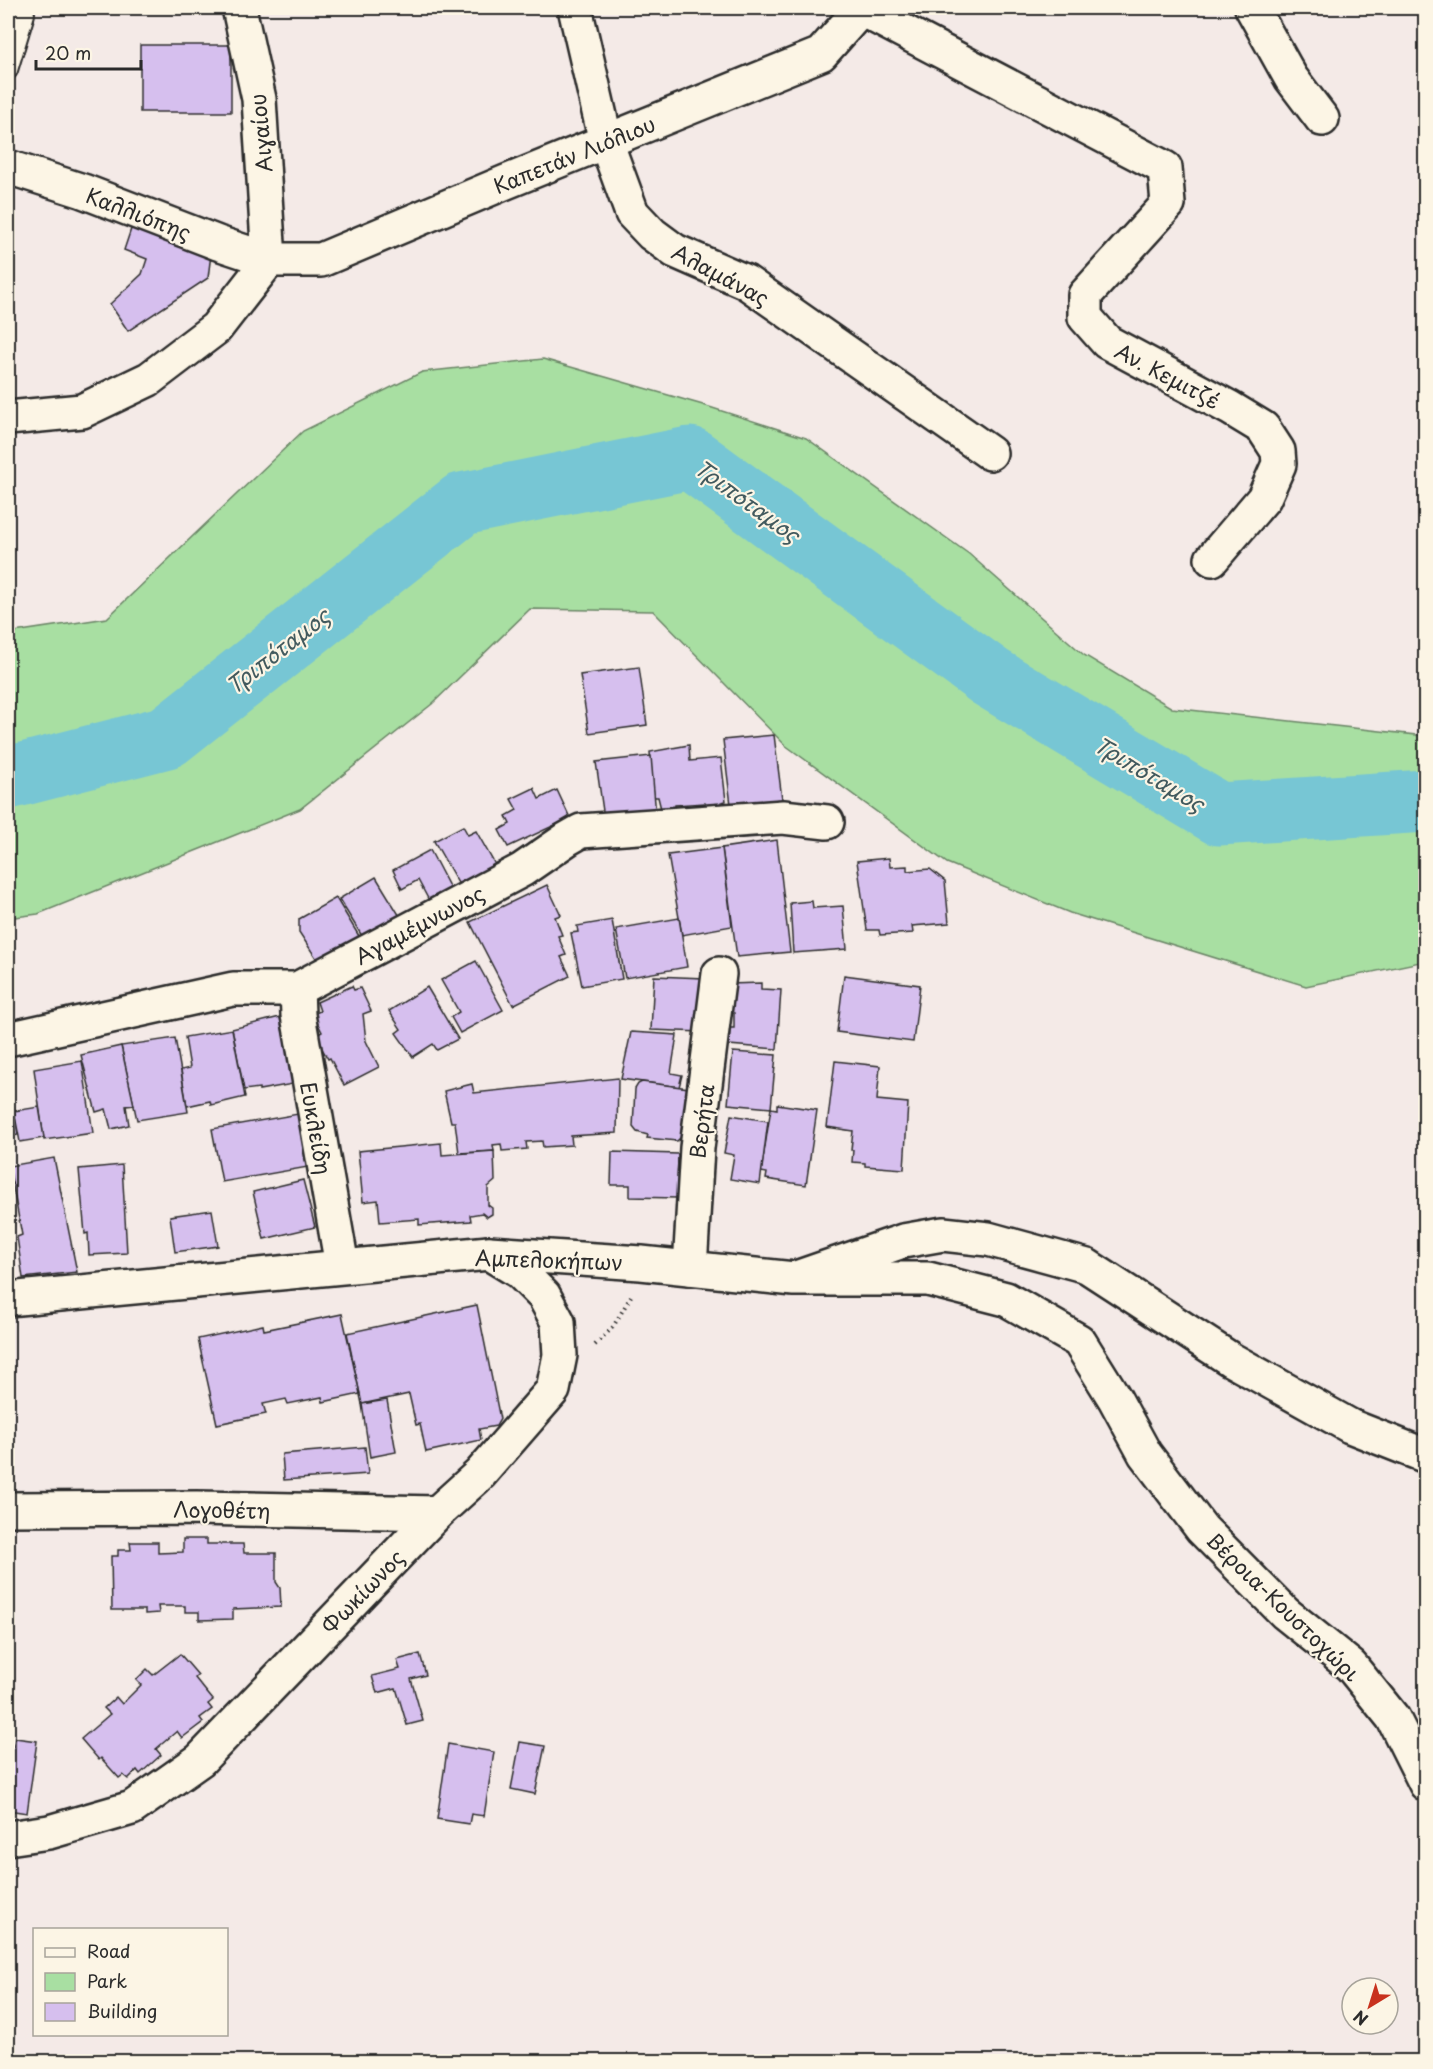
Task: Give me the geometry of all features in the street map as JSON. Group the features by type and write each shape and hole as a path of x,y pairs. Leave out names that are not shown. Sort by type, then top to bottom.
{"street":[{"name":"Αιγαίου","path":"239,8 259,99 269,260"},
{"name":"Αλαμάνας","path":"575,8 606,142 632,213 652,234 675,251 746,282 990,453"},
{"name":"Καπετάν Λιόλιου","path":"269,260 321,260 821,54 862,8"},
{"name":"Αν. Κεμιτζέ","path":"862,8 1165,168 1168,204 1085,295 1085,316 1107,342 1263,428 1278,451 1280,464 1264,498 1212,559"},
{"path":"1252,8 1291,78 1322,119"},
{"name":"Καλλιόπης","path":"8,167 83,191 269,260"},
{"path":"8,418 82,411 149,379 216,328 269,260"},
{"name":"Αγαμέμνωνος","path":"8,1039 233,989 297,988 522,870 567,838 581,831 783,817 826,822"},
{"name":"Βερήτα","path":"690,1268 697,1148 719,974"},
{"name":"Ευκλείδη","path":"297,988 298,1015 342,1266"},
{"path":"794,1279 903,1241 943,1234 988,1239 1087,1266 1240,1364 1350,1426 1425,1456"},
{"name":"Αμπελοκήπων","path":"8,1299 489,1253 641,1263 794,1279 928,1279 1006,1299 1079,1341"},
{"name":"Φωκίωνος","path":"8,1838 49,1832 132,1808 200,1760 436,1513 480,1474 554,1390 560,1355 558,1322 544,1296 520,1272 489,1253"},
{"name":"Βέροια-Κουστοχώρι","path":"1079,1341 1115,1399 1145,1454 1202,1528 1285,1613 1351,1666 1393,1718 1425,1784"},
{"name":"Λογοθέτη","path":"8,1509 197,1508 436,1513"}],"lane":[{"path":"8,70 25,14"}],"path":[{"path":"592,1348 613,1327 634,1291 641,1263"}],"green space":[{"path":"543,359 703,405 806,438 969,554 1084,655 1172,708 1425,736 1425,961 1306,986 1070,913 947,863 785,745 653,611 530,609 432,704 300,809 38,914 8,918 8,633 107,618 303,431 422,372"}],"building":[{"path":"140,45 231,45 231,112 140,112"},
{"path":"134,220 212,246 208,278 128,331 110,304 142,274 147,259 124,250"},
{"path":"639,667 647,725 589,733 580,675"},
{"path":"774,735 783,807 732,813 723,740"},
{"path":"689,745 690,761 721,758 726,801 721,802 721,805 705,807 705,803 675,805 675,809 661,809 658,797 654,797 650,752"},
{"path":"651,756 656,815 604,818 596,762"},
{"path":"534,788 539,799 557,790 570,818 508,847 499,830 510,824 506,816 517,810 511,799"},
{"path":"463,826 468,835 476,831 498,870 462,890 434,841"},
{"path":"777,840 790,952 737,957 722,848"},
{"path":"722,848 732,926 682,935 668,855"},
{"path":"430,850 453,894 432,906 418,880 402,889 393,870"},
{"path":"889,858 890,867 907,866 907,871 930,869 945,881 949,923 912,926 913,933 880,935 879,930 867,930 857,861"},
{"path":"376,877 401,918 382,930 380,926 362,936 339,899"},
{"path":"547,885 561,915 555,917 562,935 558,936 566,955 561,957 570,976 513,1005 470,922"},
{"path":"336,898 362,941 320,964 299,932 299,919"},
{"path":"812,901 813,908 843,906 847,949 793,953 790,903"},
{"path":"679,918 687,967 625,978 616,929"},
{"path":"612,920 622,979 582,986 571,933 578,932 577,926"},
{"path":"476,961 503,1010 460,1033 451,1017 459,1012 441,980"},
{"path":"844,975 920,985 913,1042 837,1032"},
{"path":"654,976 704,978 702,1032 651,1030"},
{"path":"761,983 761,989 781,990 777,1049 729,1045 730,1028 734,1028 734,1013 729,1013 729,984"},
{"path":"352,986 354,990 360,988 371,1011 363,1014 366,1041 379,1067 344,1085 315,1036 322,1032 313,1014 320,1011 317,1002"},
{"path":"427,987 458,1039 437,1050 433,1044 413,1057 396,1033 401,1029 389,1011"},
{"path":"280,1017 293,1084 259,1090 259,1088 244,1090 232,1029"},
{"path":"232,1029 245,1097 211,1105 210,1101 187,1106 181,1070 190,1068 185,1037"},
{"path":"631,1032 677,1035 671,1073 682,1075 679,1087 621,1079"},
{"path":"175,1038 188,1112 137,1120 121,1046"},
{"path":"121,1046 134,1105 126,1106 129,1125 111,1129 106,1109 96,1112 81,1055"},
{"path":"733,1052 776,1055 771,1108 728,1104"},
{"path":"82,1061 93,1133 44,1140 34,1069"},
{"path":"835,1061 880,1066 877,1100 908,1103 904,1169 865,1166 865,1163 852,1162 853,1131 827,1127"},
{"path":"8,1078 18,1135 8,1137"},
{"path":"618,1078 617,1133 571,1136 572,1145 543,1147 542,1141 526,1142 527,1149 502,1151 501,1144 493,1145 494,1151 459,1153 455,1122 451,1122 444,1091 472,1084 474,1093"},
{"path":"642,1082 689,1088 682,1136 677,1141 647,1138 648,1135 637,1132 633,1127 635,1089"},
{"path":"777,1104 817,1110 806,1185 766,1179 767,1173 761,1172 771,1108 777,1109"},
{"path":"39,1107 44,1138 20,1142 14,1111"},
{"path":"298,1114 308,1167 222,1182 212,1129"},
{"path":"731,1115 768,1121 760,1184 730,1179 734,1155 724,1153"},
{"path":"441,1143 442,1155 494,1151 495,1181 488,1187 488,1205 492,1208 492,1214 487,1217 482,1213 470,1215 471,1221 419,1225 419,1219 380,1222 378,1200 363,1202 358,1151"},
{"path":"612,1152 678,1154 677,1198 630,1197 630,1185 611,1185"},
{"path":"54,1158 77,1272 23,1278 17,1237 22,1235 9,1166"},
{"path":"122,1165 127,1253 89,1255 79,1169"},
{"path":"303,1180 315,1227 264,1239 253,1192"},
{"path":"212,1210 218,1246 175,1252 170,1216"},
{"path":"477,1305 500,1419 496,1426 479,1429 481,1440 426,1452 420,1424 416,1425 409,1394 362,1404 347,1333"},
{"path":"342,1314 360,1394 323,1402 322,1397 288,1404 286,1399 263,1404 266,1414 217,1424 198,1339 263,1325 264,1330"},
{"path":"387,1400 396,1452 370,1457 362,1404"},
{"path":"365,1447 368,1474 284,1480 282,1454"},
{"path":"183,1539 207,1539 207,1544 243,1544 244,1553 276,1553 276,1582 280,1588 281,1607 233,1609 233,1619 199,1620 199,1612 185,1612 185,1606 158,1606 159,1613 145,1614 145,1610 112,1610 111,1556 118,1556 118,1550 131,1550 130,1542 158,1542 158,1553 183,1552"},
{"path":"180,1654 198,1675 195,1678 213,1700 208,1704 212,1709 200,1718 203,1722 182,1738 177,1731 156,1749 161,1755 140,1774 137,1770 128,1779 123,1775 119,1778 81,1739 110,1714 104,1708 116,1697 122,1704 141,1685 136,1680 147,1669 153,1675"},
{"path":"420,1654 426,1675 411,1679 423,1721 407,1725 396,1688 377,1693 372,1676 400,1669 397,1660"},
{"path":"15,1738 37,1741 27,1813 8,1810 8,1746 13,1747"},
{"path":"520,1742 545,1746 535,1794 511,1789"},
{"path":"448,1744 494,1752 484,1816 471,1814 469,1824 437,1819"}],"waterway":[{"name":"Τριπόταμος","path":"8,778 167,737 462,504 690,458 990,677 1219,814 1426,801"}]}
